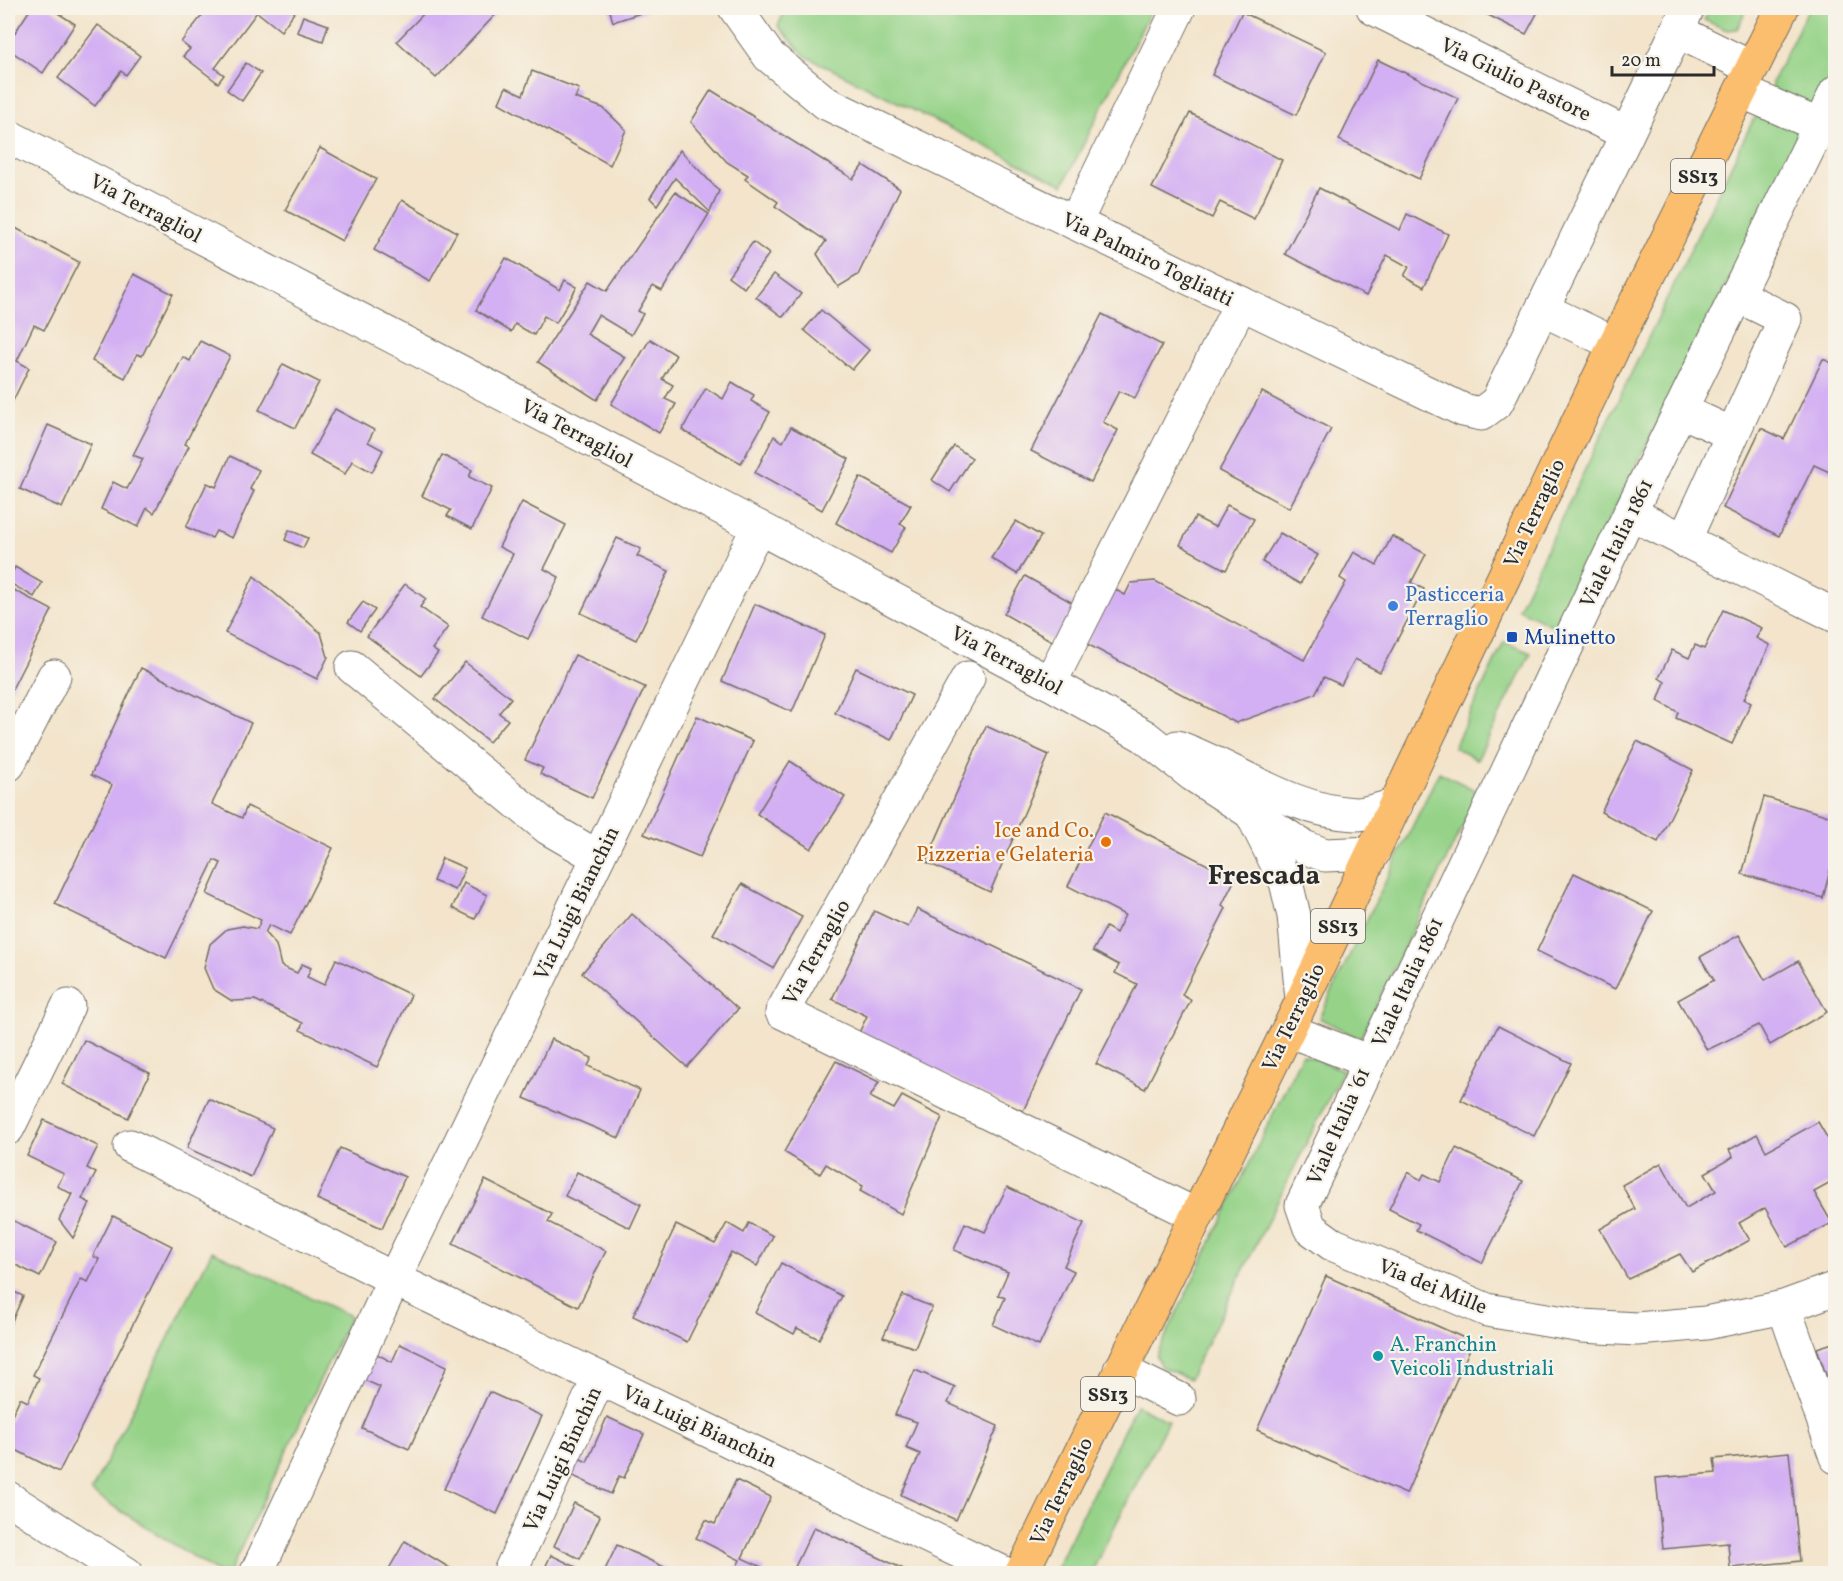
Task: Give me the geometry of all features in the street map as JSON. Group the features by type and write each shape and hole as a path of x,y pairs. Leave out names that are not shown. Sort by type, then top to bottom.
{"main road":[{"name":"Via Terraglio","path":"1021,1574 1373,853 1615,344 1782,8"}],"street":[{"name":"Via Palmiro Togliatti","path":"735,8 769,56 826,104 1463,410 1481,414 1497,402 1683,19"},
{"path":"1075,223 1179,8"},
{"name":"Via Giulio Pastore","path":"1373,8 1627,134"},
{"path":"1683,19 1746,80 1818,125"},
{"name":"Viale Italia 1861","path":"1370,1062 1630,513 1836,92"},
{"name":"Via Terragliol","path":"8,136 758,527 1050,683 1144,736 1193,775 1304,847 1325,855 1373,853"},
{"path":"1684,541 1785,319 1736,295"},
{"path":"1050,683 1241,303"},
{"path":"1542,309 1615,344"},
{"path":"1680,410 1732,434"},
{"path":"1630,513 1836,616"},
{"name":"Via Luigi Bianchin","path":"256,1574 394,1279 758,527"},
{"path":"352,667 548,828 598,857"},
{"path":"8,765 54,676"},
{"name":"Via Terraglio","path":"969,678 782,1012 1196,1215"},
{"name":"Via Terragliol","path":"1144,736 1203,756 1267,789 1312,806 1356,814 1396,805"},
{"name":"Via Terragliol","path":"1312,806 1350,831 1373,853"},
{"name":"Via Terragliol","path":"1252,814 1286,882 1294,916 1302,999"},
{"path":"8,1128 68,1006"},
{"name":"Viale Italia '61","path":"1287,1030 1370,1062 1302,1205"},
{"name":"Via Luigi Bianchin","path":"130,1146 394,1279 1006,1574"},
{"name":"Via dei Mille","path":"1302,1205 1310,1228 1332,1244 1487,1310 1582,1326 1637,1329 1706,1323 1784,1307 1836,1288"},
{"path":"1784,1307 1836,1457"},
{"path":"1120,1370 1179,1399"},
{"name":"Via Luigi Binchin","path":"509,1574 599,1378"},
{"path":"8,1498 127,1574"}],"green space":[{"path":"786,8 1152,8 1063,185 805,56 778,26"},
{"path":"1710,8 1747,8 1737,29 1727,30 1704,20"},
{"path":"1809,8 1835,8 1835,67 1816,106 1772,94 1772,82"},
{"path":"1764,112 1798,125 1800,136 1556,627 1518,609 1753,120"},
{"path":"1504,642 1531,653 1477,760 1454,747"},
{"path":"1439,772 1479,792 1360,1039 1319,1018"},
{"path":"1302,1054 1343,1070 1189,1379 1161,1367 1156,1356"},
{"path":"212,1251 350,1316 229,1573 219,1573 91,1492"},
{"path":"1136,1405 1168,1421 1091,1573 1054,1573"}],"building":[{"path":"31,8 50,8 75,24 43,73 8,49 8,43"},
{"path":"208,8 293,8 296,10 281,31 257,12 215,68 224,75 218,83 183,56 190,49 181,42"},
{"path":"429,8 489,8 496,14 436,78 397,41"},
{"path":"609,8 656,8 613,22"},
{"path":"1474,8 1540,8 1526,34"},
{"path":"1242,12 1326,52 1296,115 1212,75"},
{"path":"303,16 328,25 323,41 297,32"},
{"path":"98,25 140,56 126,75 121,71 95,106 58,78"},
{"path":"1378,60 1458,98 1419,179 1339,140"},
{"path":"246,63 261,73 242,101 227,90"},
{"path":"532,71 579,89 575,98 603,108 626,130 610,165 499,103 506,87 523,95"},
{"path":"711,90 853,179 863,165 900,189 858,275 838,287 817,254 826,241 775,206 778,202 745,179 748,175 727,162 691,122"},
{"path":"1190,113 1282,160 1254,219 1220,202 1212,218 1152,188"},
{"path":"320,148 376,179 342,241 285,210"},
{"path":"680,150 719,191 710,212 675,178 657,205 650,198"},
{"path":"1319,188 1400,230 1407,214 1448,234 1424,287 1404,276 1409,267 1387,255 1366,296 1285,254"},
{"path":"675,192 709,214 662,291 653,286 638,311 643,314 631,335 598,315 587,334 625,357 597,400 538,362 590,281 607,291"},
{"path":"402,200 457,232 430,281 374,250"},
{"path":"8,224 79,262 44,330 34,325 17,361 29,368 8,411"},
{"path":"753,242 769,254 744,288 728,276"},
{"path":"506,258 560,290 565,280 577,287 556,323 544,316 534,335 515,324 511,332 476,310"},
{"path":"134,274 173,294 142,356 137,354 125,378 92,361"},
{"path":"774,274 801,294 783,317 756,297"},
{"path":"821,310 869,350 852,370 804,330"},
{"path":"1102,314 1162,345 1135,398 1119,391 1103,422 1118,430 1091,482 1031,451"},
{"path":"650,339 676,355 662,379 673,385 665,399 676,404 659,433 611,404"},
{"path":"200,341 230,356 185,444 189,446 154,513 147,508 138,527 101,509 113,482 127,489 143,459 133,455 183,357 190,361"},
{"path":"1823,359 1836,365 1836,475 1814,465 1779,536 1723,508 1761,428 1784,439"},
{"path":"283,364 319,382 295,428 259,410"},
{"path":"732,382 754,395 751,401 770,412 741,463 682,430 706,388 723,399"},
{"path":"1262,392 1331,429 1289,508 1219,471"},
{"path":"335,409 374,430 368,442 383,450 372,472 352,461 345,474 310,455"},
{"path":"48,425 91,444 62,508 20,489"},
{"path":"791,427 849,459 822,510 755,473 774,436 783,442"},
{"path":"954,446 972,458 950,492 932,480"},
{"path":"442,455 472,470 469,477 492,488 472,529 447,516 451,510 422,496"},
{"path":"230,456 259,470 250,489 254,491 232,538 216,531 212,538 186,527 207,483 216,487"},
{"path":"860,477 911,505 900,524 906,527 891,553 836,523"},
{"path":"522,502 566,525 544,569 559,577 528,639 482,616 513,554 499,547"},
{"path":"1227,505 1254,519 1226,570 1180,545 1195,517 1215,527"},
{"path":"1016,521 1041,536 1017,574 991,558"},
{"path":"289,530 308,538 303,548 285,540"},
{"path":"1280,533 1318,555 1300,584 1262,562"},
{"path":"1392,536 1426,554 1411,583 1424,589 1380,672 1355,659 1341,685 1324,677 1315,694 1236,723 1085,643 1114,589 1125,595 1131,583 1155,581 1304,660 1346,582 1340,578 1354,552 1377,565"},
{"path":"617,538 641,549 637,556 669,571 636,640 581,613"},
{"path":"15,567 42,583 34,597 8,582"},
{"path":"254,576 321,633 328,657 317,679 225,633"},
{"path":"1025,576 1080,607 1059,645 1004,614"},
{"path":"405,584 426,599 420,607 448,627 432,649 438,653 421,676 367,636"},
{"path":"8,587 52,610 8,697"},
{"path":"363,602 375,610 360,631 348,622"},
{"path":"755,604 825,635 792,712 722,681"},
{"path":"1723,610 1762,628 1756,638 1770,645 1744,699 1751,703 1732,744 1676,718 1678,712 1658,701 1665,682 1659,678 1672,650 1689,658 1695,645 1704,649"},
{"path":"575,655 645,687 592,798 540,774 543,768 525,760"},
{"path":"465,662 511,698 499,713 508,720 489,742 435,699"},
{"path":"141,668 251,723 212,804 242,818 247,806 333,848 290,935 269,925 265,933 276,945 281,966 297,973 302,964 311,968 307,977 324,985 336,959 411,995 377,1067 300,1030 303,1023 255,1000 232,1001 213,989 204,968 210,944 227,929 243,926 257,929 261,920 207,894 221,863 214,860 166,958 55,904 112,785 91,775"},
{"path":"856,668 912,695 891,740 835,713"},
{"path":"697,716 753,741 700,857 644,834"},
{"path":"986,726 1049,755 990,892 926,862"},
{"path":"1637,741 1693,770 1658,842 1601,812"},
{"path":"790,761 845,797 811,849 757,814"},
{"path":"1764,797 1836,818 1836,847 1823,898 1742,874"},
{"path":"1105,812 1235,879 1222,905 1226,908 1182,995 1191,1000 1145,1089 1096,1064 1137,984 1115,973 1119,965 1093,951 1106,927 1116,933 1125,915 1068,886"},
{"path":"442,858 465,868 455,890 433,881"},
{"path":"1574,873 1653,911 1615,989 1537,951"},
{"path":"464,883 487,895 475,919 452,908"},
{"path":"742,884 802,917 773,968 713,934"},
{"path":"917,909 1081,989 1023,1111 857,1037 867,1016 832,999 874,911 908,927"},
{"path":"632,914 738,1009 687,1067 582,973"},
{"path":"1739,935 1765,980 1798,961 1827,1012 1770,1045 1759,1025 1707,1050 1678,1000 1714,980 1700,957"},
{"path":"1498,1026 1571,1063 1534,1136 1461,1100"},
{"path":"551,1039 592,1058 588,1066 640,1090 619,1138 524,1098"},
{"path":"84,1040 150,1073 128,1118 62,1084"},
{"path":"836,1061 879,1082 870,1097 894,1109 902,1096 942,1117 901,1214 860,1191 863,1186 826,1164 820,1174 784,1152"},
{"path":"209,1099 273,1128 251,1177 187,1148"},
{"path":"44,1120 98,1146 87,1168 96,1173 82,1199 90,1203 73,1238 59,1220 72,1194 57,1186 64,1174 27,1156"},
{"path":"1818,1122 1836,1153 1836,1180 1814,1192 1832,1223 1787,1247 1765,1208 1739,1223 1750,1240 1692,1272 1680,1254 1628,1279 1600,1229 1635,1209 1622,1185 1661,1163 1686,1208 1716,1191 1705,1173 1733,1157 1729,1150 1757,1134 1766,1151"},
{"path":"340,1148 405,1177 382,1228 317,1199"},
{"path":"1456,1148 1523,1181 1482,1263 1416,1230 1419,1224 1389,1209 1408,1172 1421,1180 1424,1174 1440,1182"},
{"path":"577,1172 641,1204 630,1228 565,1196"},
{"path":"485,1180 552,1214 548,1222 606,1251 578,1307 453,1244"},
{"path":"1007,1187 1084,1223 1064,1266 1074,1271 1039,1346 993,1325 1005,1298 998,1295 1008,1272 954,1250 965,1223 985,1232"},
{"path":"113,1216 172,1246 59,1472 8,1446 8,1424 20,1398 28,1402 39,1378 33,1375 81,1279 88,1282 99,1259 93,1256"},
{"path":"8,1218 57,1242 40,1277 8,1261"},
{"path":"727,1223 744,1233 749,1223 773,1236 757,1266 731,1252 687,1342 633,1316 676,1225 715,1244"},
{"path":"781,1263 842,1296 819,1339 797,1328 794,1334 755,1313"},
{"name":"A. Franchin Veicoli Industriali","path":"1326,1276 1473,1342 1406,1494 1257,1430"},
{"path":"8,1289 23,1296 8,1330"},
{"path":"903,1295 932,1307 915,1348 883,1337"},
{"path":"1836,1342 1836,1402 1835,1402 1817,1348"},
{"path":"400,1344 447,1366 409,1449 362,1428 380,1387 364,1380 377,1354 392,1362"},
{"path":"915,1370 955,1387 948,1403 998,1426 956,1520 901,1495 920,1454 906,1448 917,1422 895,1415"},
{"path":"489,1392 542,1416 497,1514 444,1489"},
{"path":"607,1417 644,1434 624,1478 619,1476 611,1494 569,1474 577,1457 587,1462"},
{"path":"1789,1452 1800,1561 1730,1568 1728,1543 1663,1549 1656,1478 1716,1473 1714,1459"},
{"path":"736,1480 771,1497 742,1558 764,1568 761,1574 733,1574 740,1560 696,1538 706,1520 715,1524"},
{"path":"574,1503 600,1516 580,1559 554,1546"},
{"path":"814,1527 914,1574 809,1574 795,1567"},
{"path":"405,1541 460,1574 386,1574"},
{"path":"617,1545 679,1574 603,1574"},
{"path":"551,1555 576,1567 572,1574 542,1574"}],"place":[{"name":"Pasticceria Terraglio","path":"1393,606"},
{"name":"Mulinetto","path":"1512,637"},
{"name":"Ice and Co. Pizzeria e Gelateria","path":"1106,842"},
{"name":"A. Franchin Veicoli Industriali","path":"1378,1356"}],"district":[{"name":"Frescada","path":"1264,875"}]}
